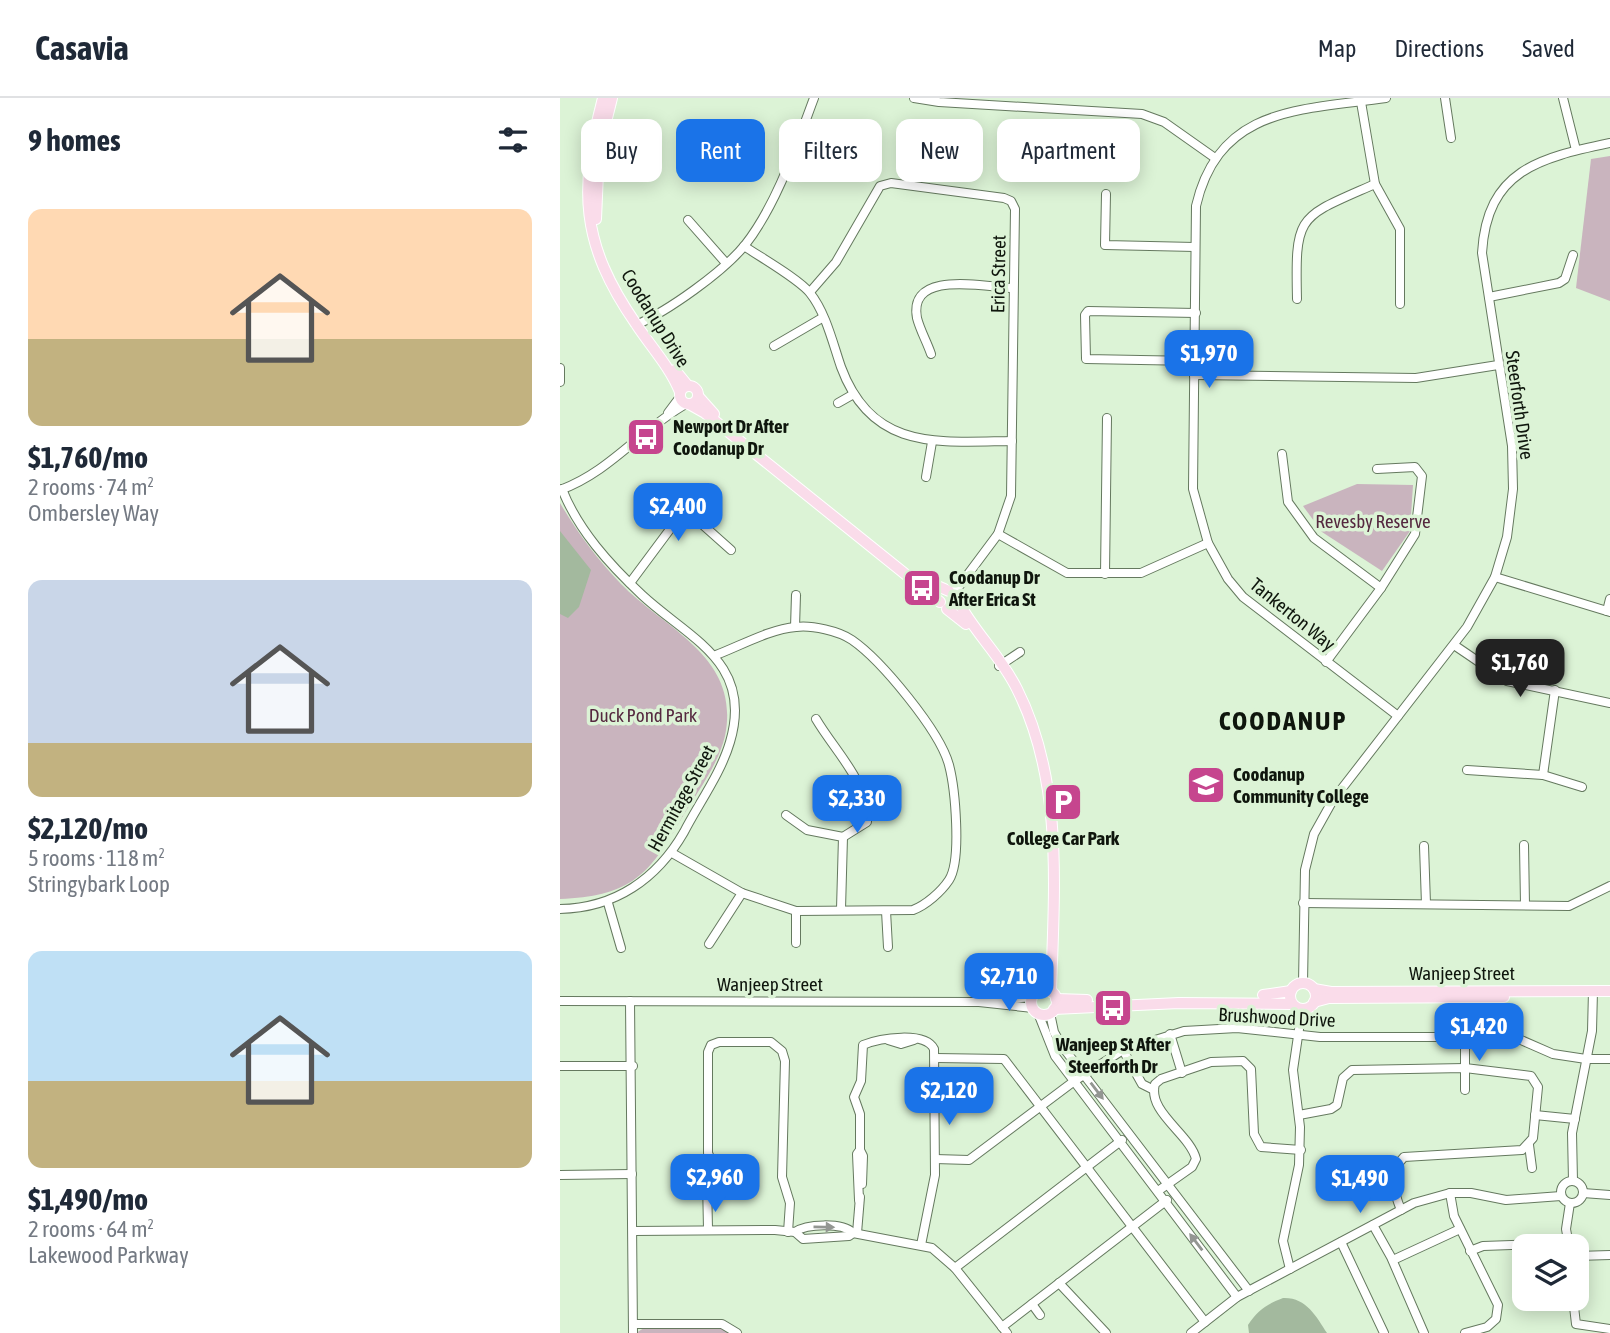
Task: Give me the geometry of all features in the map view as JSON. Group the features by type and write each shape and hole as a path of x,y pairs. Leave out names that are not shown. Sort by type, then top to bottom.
{"main road":[{"name":"Coodanup Drive","path":"601,119 603,98"},
{"name":"Coodanup Drive","path":"603,119 612,98"},
{"name":"Coodanup Drive","path":"587,182 591,223 615,292 639,324 684,397 875,547 966,623 1000,665"},
{"name":"Coodanup Drive","path":"684,397 695,388 698,396 722,422 918,575 954,595 1000,665 1027,724 1045,796 1051,1001"},
{"path":"942,595 954,595 953,608 944,605 942,595"},
{"path":"1051,1001 1035,1011 1032,997 1051,1001 1297,1007 1314,1002 1314,989 1303,983 1291,991 1276,995 1051,1001"},
{"name":"Wanjeep Street","path":"1314,989 1331,992 1593,994 1610,997"},
{"path":"1291,991 1297,1007"},
{"name":"Wanjeep Street","path":"1314,1002 1328,998 1593,994 1610,991"}],"street":[{"path":"639,324 701,284 744,246 773,196 814,98"},
{"path":"914,98 939,102 1142,114 1164,122 1214,158"},
{"name":"Tankerton Way","path":"1386,98 1276,115 1238,133 1214,158 1201,186 1196,206 1193,489 1208,543 1228,579 1243,597 1398,716"},
{"path":"1445,98 1451,138"},
{"path":"1563,98 1576,150"},
{"path":"1361,102 1375,184 1400,229 1400,304"},
{"name":"Steerforth Drive","path":"1303,983 1305,870 1314,834 1333,800 1454,645 1495,577 1510,522 1514,471 1483,241 1494,200 1522,170 1539,161 1610,143"},
{"name":"Erica Street","path":"810,292 836,262 880,186 891,183 1011,201 1015,209 1011,496 998,534 954,595"},
{"path":"1297,299 1296,247 1304,222 1321,208 1375,184"},
{"path":"1106,194 1105,245 1195,247"},
{"path":"688,220 725,262"},
{"path":"744,246 810,292 852,394 884,426 897,433 932,442 1012,441"},
{"path":"1489,297 1565,279 1573,255"},
{"path":"931,354 917,318 917,302 922,293 933,284 1013,288"},
{"path":"1195,361 1086,359 1085,314 1196,313"},
{"path":"774,346 822,318"},
{"path":"1194,375 1416,378 1498,365"},
{"path":"560,368 560,383"},
{"path":"838,403 852,394"},
{"path":"561,490 608,465 666,416 684,397"},
{"path":"1105,575 1107,418"},
{"path":"926,477 932,442"},
{"path":"1282,454 1288,502 1314,538 1381,588"},
{"path":"1326,662 1381,588 1415,534 1422,476 1415,467 1377,469"},
{"name":"Hermitage Street","path":"560,909 608,903 656,871 672,853 725,756 732,732 732,692 716,655 630,583 584,530 561,490"},
{"path":"630,583 685,509 731,550"},
{"path":"998,534 1067,573 1105,575 1141,573 1208,543"},
{"path":"1495,577 1608,611 1610,599"},
{"path":"795,626 796,594"},
{"path":"672,853 742,893 796,911 913,910 923,906 949,879 954,868 957,810 949,763 934,733 875,659 850,638 816,628 795,626 716,655"},
{"path":"1454,645 1507,681 1610,702"},
{"path":"1000,665 1020,652"},
{"path":"1543,775 1555,690"},
{"path":"786,815 807,830 843,837 867,822 867,803 858,780 835,752 816,719"},
{"path":"1467,770 1543,775 1582,787"},
{"path":"841,909 843,837"},
{"path":"1524,845 1525,905"},
{"path":"1424,846 1426,904"},
{"path":"1303,903 1569,906 1610,886"},
{"path":"709,944 742,893"},
{"path":"608,903 621,948"},
{"path":"796,911 796,943"},
{"path":"886,911 888,947"},
{"path":"1573,1181 1575,1119 1592,1031 1593,994"},
{"name":"Wanjeep Street","path":"560,1001 979,1002 1032,997"},
{"path":"630,1001 633,1066 633,1328 722,1324 737,1333"},
{"path":"1051,1001 1054,1032 1249,1291"},
{"name":"Wanjeep Street","path":"979,1002 1035,1011"},
{"path":"1290,1269 1283,1241 1301,1150 1293,1070 1297,1007"},
{"path":"1035,1011 1055,1056 1073,1082 1237,1297"},
{"name":"Brushwood Drive","path":"935,1159 969,1160 1084,1074 1123,1050 1170,1034 1237,1028 1297,1036 1521,1040 1553,1054 1610,1059"},
{"path":"1170,1034 1182,1073"},
{"path":"855,1233 863,1156 860,1150 860,1114 854,1097 860,1081 860,1054 863,1045 897,1037 914,1040 930,1043 935,1058 935,1159 921,1245"},
{"path":"1465,1037 1465,1090"},
{"path":"708,1229 707,1180 712,1162 708,1153 708,1052 711,1045 719,1042 771,1042 782,1051 785,1061 782,1177 790,1203 792,1232"},
{"path":"1123,1050 1142,1084 1154,1090"},
{"path":"935,1058 1004,1059 1205,1322"},
{"path":"1158,1191 1192,1167 1195,1155 1156,1102 1154,1090 1158,1082 1211,1062 1246,1063 1252,1073 1253,1123 1258,1144 1265,1148 1301,1150"},
{"path":"560,1066 633,1066"},
{"path":"1299,1115 1331,1109 1337,1105 1343,1078 1352,1070 1465,1068 1531,1076 1538,1087 1529,1144 1532,1168"},
{"path":"1535,1115 1575,1119"},
{"path":"956,1268 1130,1134"},
{"path":"1401,1210 1393,1185 1399,1162 1404,1157 1522,1150 1529,1144"},
{"path":"560,1175 632,1174"},
{"path":"1570,1203 1581,1199 1583,1193 1578,1183 1573,1181"},
{"path":"1561,1196 1561,1188 1573,1181"},
{"path":"1450,1193 1454,1216 1490,1286 1498,1313 1487,1327 1465,1333"},
{"path":"1194,1332 1237,1297 1401,1210 1437,1195 1471,1193 1506,1200 1561,1196 1570,1203"},
{"path":"1583,1193 1610,1195"},
{"path":"633,1231 708,1229 792,1232 803,1227 842,1227 855,1233 921,1245 932,1248 956,1268 1004,1330 1032,1304 1175,1194"},
{"path":"1569,1234 1570,1203"},
{"path":"1373,1225 1392,1260 1424,1333"},
{"path":"1392,1260 1460,1229"},
{"path":"1340,1242 1384,1333"},
{"path":"1470,1251 1483,1247 1512,1246"},
{"path":"1589,1256 1610,1255"},
{"path":"1059,1283 1106,1333"},
{"path":"1032,1304 1040,1315"},
{"path":"1574,1311 1576,1324 1610,1329"}],"green space":[{"path":"1610,156 1610,301 1576,288 1591,159"},
{"name":"Revesby Reserve","path":"1357,484 1413,485 1410,531 1382,571 1322,532 1303,506"},
{"name":"Duck Pond Park","path":"560,503 612,575 678,631 711,665 722,685 727,709 725,736 717,758 657,857 633,881 619,888 602,894 560,899"},
{"path":"644,1328 719,1328 731,1333 636,1333"}],"shaded area":[{"path":"560,531 591,570 579,607 568,618 560,614"},
{"path":"1283,1298 1304,1304 1327,1333 1249,1333 1248,1325 1255,1315"}],"place":[{"name":"Newport Dr After Coodanup Dr","path":"646,437"},
{"name":"Coodanup Dr After Erica St","path":"922,588"},
{"name":"Coodanup Community College","path":"1206,785"},
{"name":"College Car Park","path":"1063,802"},
{"name":"Wanjeep St After Steerforth Dr","path":"1113,1008"}],"district":[{"name":"COODANUP","path":"1283,721"}]}
